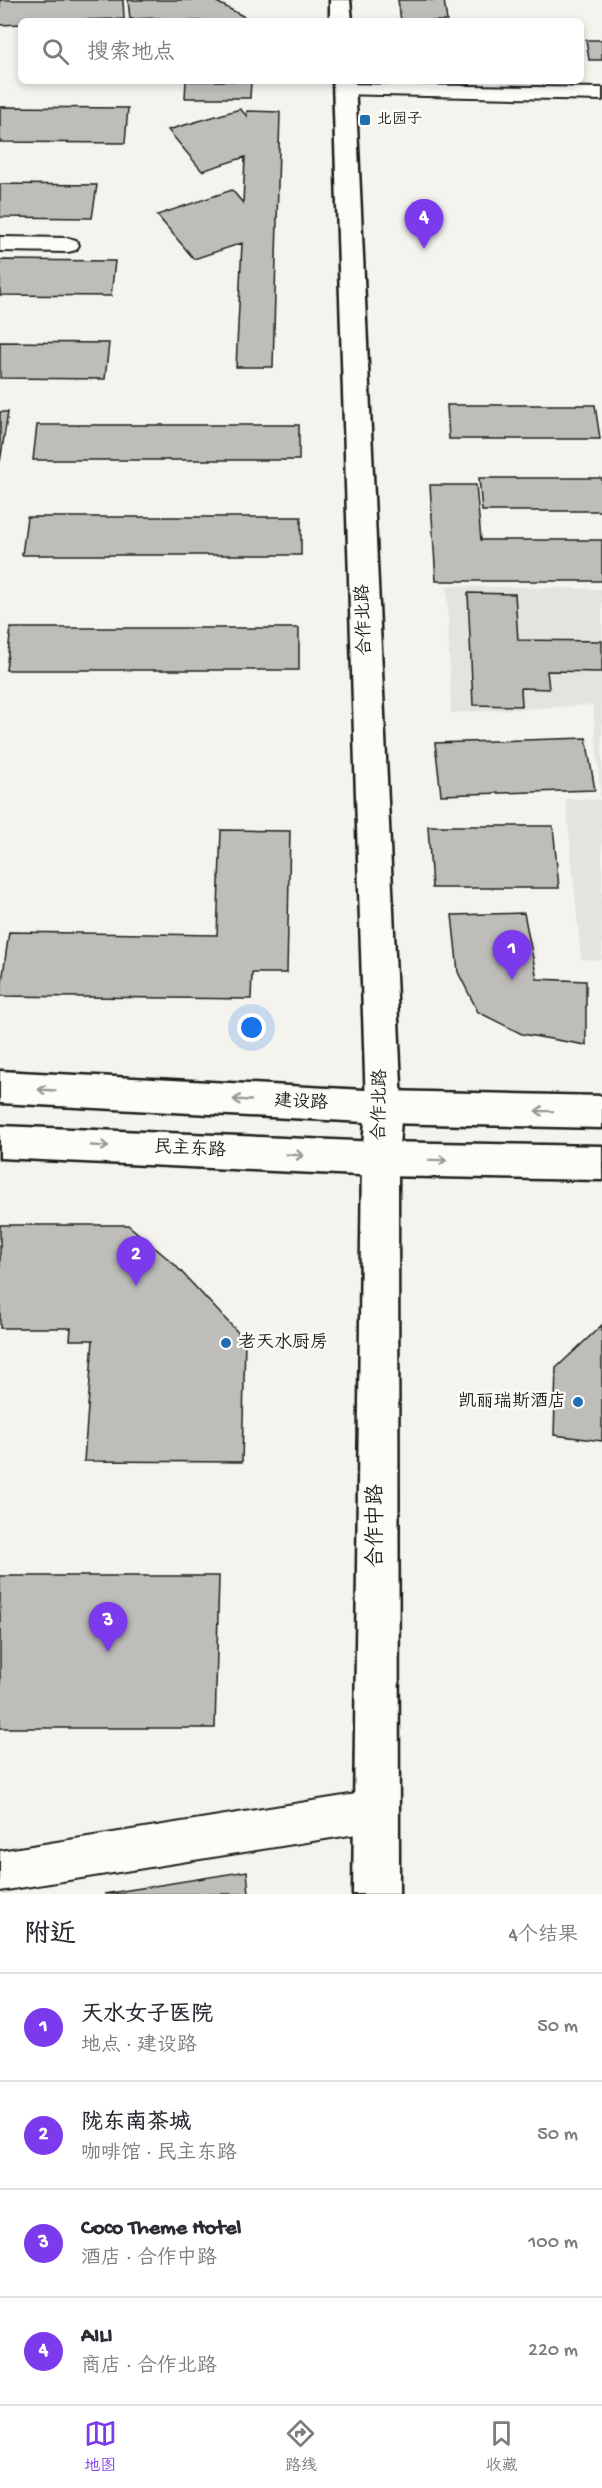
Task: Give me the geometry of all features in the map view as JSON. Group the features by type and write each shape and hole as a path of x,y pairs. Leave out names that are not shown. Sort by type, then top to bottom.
{"main road":[{"path":"340,0 341,18"},
{"name":"合作北路","path":"344,85 384,1107 380,1159"},
{"name":"建设路","path":"0,1088 384,1107 602,1112"},
{"name":"民主东路","path":"0,1142 380,1159"},
{"path":"380,1159 602,1163"},
{"name":"合作中路","path":"376,1894 380,1159"}],"street":[{"path":"344,85 602,94"},
{"path":"0,244 68,245"},
{"path":"0,1871 375,1811"}],"shaded area":[{"path":"447,586 602,589 602,960 581,959 566,799 601,800 593,705 451,713"}],"building":[{"path":"0,0 123,0 124,18 18,18 18,24 0,25"},
{"path":"128,0 213,0 246,18 160,18 130,18"},
{"path":"398,0 444,0 447,18 401,18"},
{"path":"586,40 602,40 602,60 589,60"},
{"path":"186,84 251,84 250,98 185,98"},
{"path":"0,107 128,108 125,143 0,142"},
{"path":"240,109 247,116 247,111 280,112 273,367 236,367 242,243 194,259 157,215 232,190 243,203 245,157 202,171 168,130"},
{"path":"0,184 97,185 92,218 0,217"},
{"path":"0,260 115,261 111,296 0,295"},
{"path":"0,342 109,343 105,379 0,378"},
{"path":"447,405 595,405 600,439 449,439"},
{"path":"0,412 8,412 0,462"},
{"path":"37,425 299,425 299,460 33,460"},
{"path":"479,478 602,478 602,511 482,511"},
{"path":"430,485 476,485 481,540 602,540 602,581 436,581"},
{"path":"27,517 301,517 301,555 22,555"},
{"path":"468,593 515,594 518,640 602,641 602,672 547,671 549,689 521,688 522,706 473,705"},
{"path":"11,628 299,628 299,670 6,670"},
{"path":"586,738 595,790 441,795 435,743"},
{"path":"428,826 553,826 559,888 432,888"},
{"path":"221,830 290,831 287,973 252,973 251,999 0,996 9,932 217,935"},
{"path":"524,913 537,979 586,981 586,1045 522,1034 478,1012 458,972 452,915"},
{"path":"0,1225 128,1225 173,1263 245,1340 242,1462 84,1461 93,1340 70,1340 71,1328 0,1328"},
{"name":"凯丽瑞斯酒店","path":"602,1325 602,1441 554,1435 556,1368"},
{"path":"0,1576 219,1576 215,1728 0,1728"},
{"path":"247,1871 249,1894 104,1894"}],"place":[{"name":"北园子","path":"365,120"},
{"name":"AILI","path":"424,249"},
{"name":"天水女子医院","path":"512,980"},
{"name":"陇东南茶城","path":"136,1286"},
{"name":"老天水厨房","path":"226,1343"},
{"name":"凯丽瑞斯酒店","path":"578,1402"},
{"name":"Coco Theme Hotel","path":"108,1652"}]}
